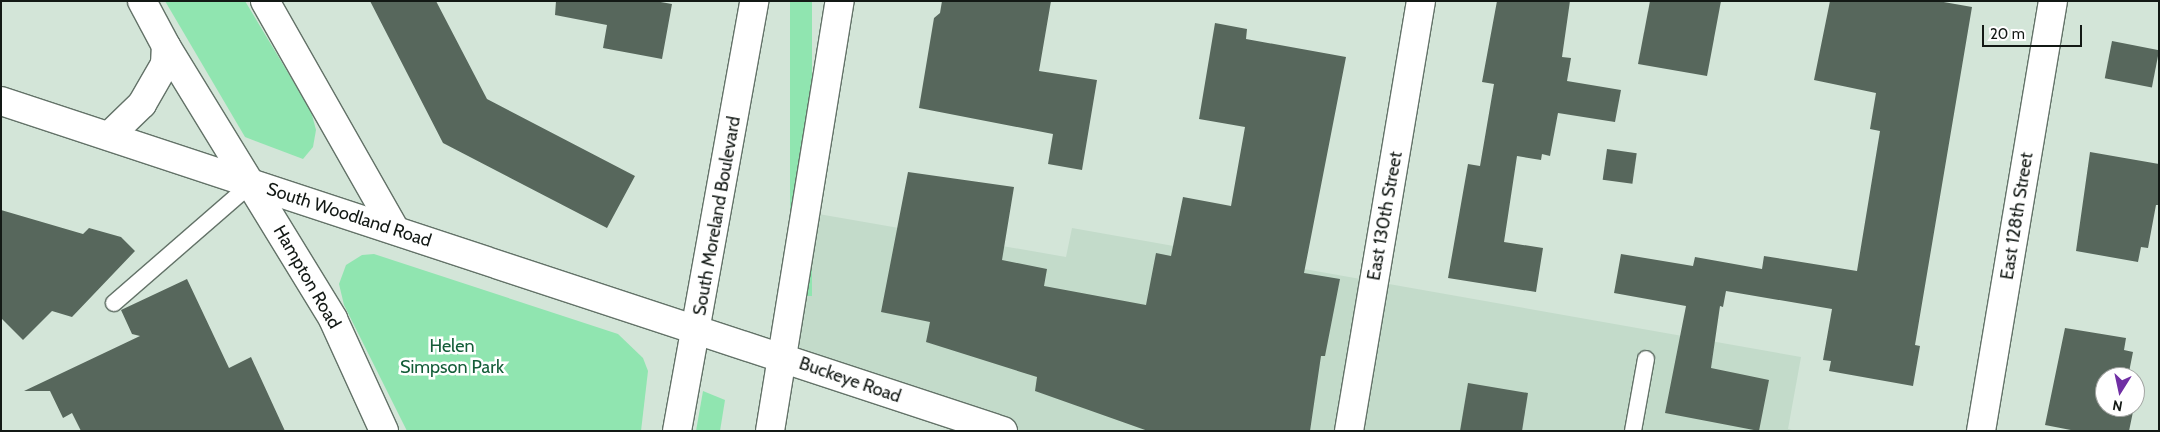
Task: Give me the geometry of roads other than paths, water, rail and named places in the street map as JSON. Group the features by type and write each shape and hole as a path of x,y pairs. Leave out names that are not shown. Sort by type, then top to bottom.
{"street":[{"name":"Hampton Road","path":"142,1 166,46 252,183 333,318 384,431"},
{"path":"265,1 395,230"},
{"name":"South Moreland Boulevard","path":"677,431 697,328 754,1"},
{"path":"770,431 784,357 840,1"},
{"name":"East 130th Street","path":"1348,431 1421,1"},
{"name":"East 128th Street","path":"1981,431 2053,1"},
{"path":"108,136 142,104 165,64 166,46"},
{"name":"South Woodland Road","path":"1,101 697,328"},
{"name":"Buckeye Road","path":"697,328 1003,431"}],"lane":[{"path":"114,303 252,183"},
{"path":"1633,431 1646,359"}],"park label":[{"name":"Helen Simpson Park","path":"452,357"}]}
